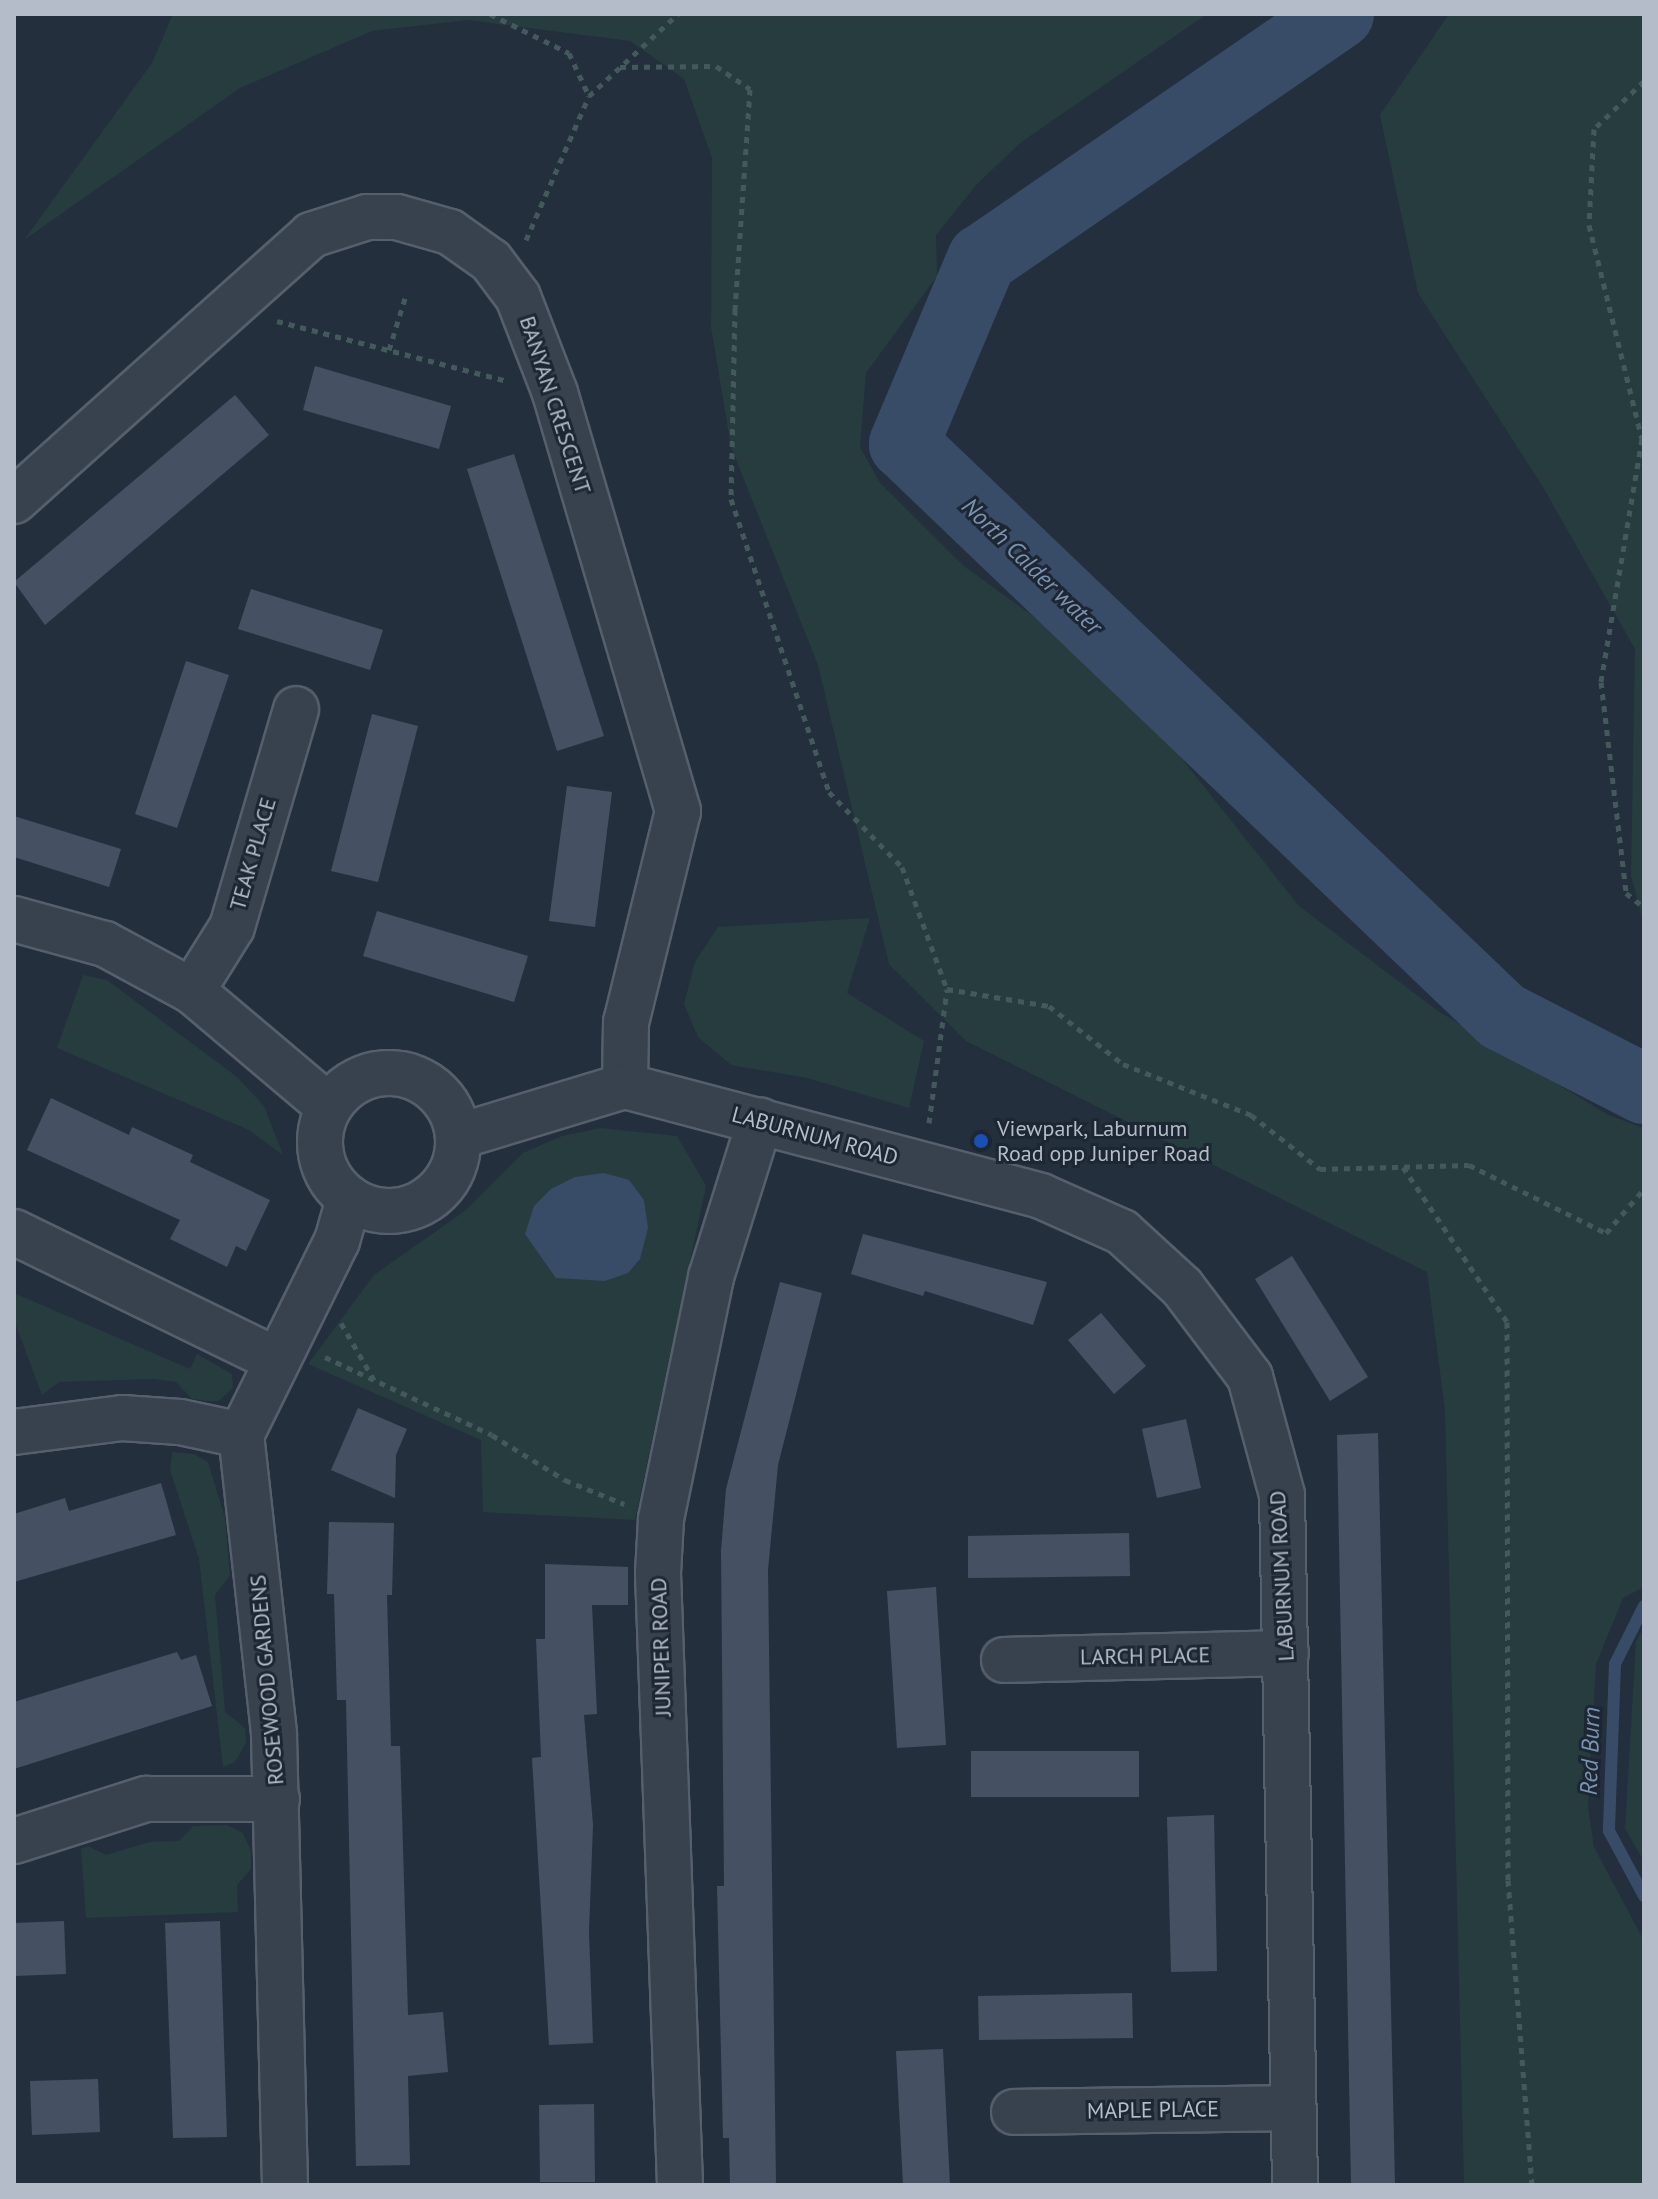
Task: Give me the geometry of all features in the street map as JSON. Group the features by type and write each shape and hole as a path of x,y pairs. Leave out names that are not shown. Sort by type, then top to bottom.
{"street":[{"name":"BANYAN CRESCENT","path":"14,501 225,307 311,235 367,217 397,217 450,232 472,244 508,281 555,393 678,811 626,1022 625,1086"},
{"name":"TEAK PLACE","path":"192,991 232,927 296,709"},
{"path":"14,919 105,944 192,991 328,1106"},
{"path":"404,1075 434,1090 460,1136 451,1174 414,1208 369,1208 349,1199 333,1183 323,1162 319,1137 328,1106 348,1083 404,1075"},
{"name":"LABURNUM ROAD","path":"625,1086 1041,1196 1122,1232 1182,1287 1250,1377 1282,1495 1295,2185"},
{"path":"460,1136 625,1086"},
{"name":"JUNIPER ROAD","path":"680,2185 659,1589 661,1519 711,1277 760,1121"},
{"path":"14,1432 122,1418 180,1422 241,1435 317,1280 349,1199"},
{"path":"14,1232 282,1350"},
{"name":"ROSEWOOD GARDENS","path":"241,1435 277,1799 285,2185"},
{"name":"LARCH PLACE","path":"1004,1660 1286,1653"},
{"path":"14,1841 146,1799 277,1799"},
{"name":"MAPLE PLACE","path":"1014,2112 1293,2108"}],"path":[{"path":"490,14 569,53 589,96"},
{"path":"508,281 589,96 678,14"},
{"path":"620,67 716,66 750,89 735,309 731,499 829,792 902,867 947,989 923,1165"},
{"path":"1644,81 1594,129 1589,225 1642,439 1601,682 1626,893 1644,907"},
{"path":"389,350 406,295"},
{"path":"225,307 555,393"},
{"path":"947,989 1049,1006 1123,1064 1251,1115 1320,1169 1469,1165 1606,1233 1644,1189"},
{"path":"1402,1166 1507,1322 1508,1880 1532,2185"},
{"path":"317,1280 374,1380"},
{"path":"282,1350 374,1380 492,1435 565,1480 661,1519"}],"green space":[{"path":"173,14 1207,14 1020,143 977,184 936,235 937,276 866,373 860,447 880,483 965,567 1115,675 1299,906 1438,1011 1608,1115 1644,1128 1644,1587 1623,1598 1596,1664 1588,1808 1594,1847 1644,1941 1644,2185 1464,2185 1445,1410 1427,1272 966,1041 889,964 818,665 731,447 711,327 712,158 684,79 630,41 468,20 372,31 240,88 24,240 152,63"},
{"path":"1449,14 1644,14 1644,923 1631,876 1635,649 1543,487 1418,293 1380,115"},
{"path":"870,918 847,993 924,1041 909,1108 807,1078 731,1065 698,1037 684,1004 695,962 718,927"},
{"path":"83,975 107,980 237,1077 264,1106 283,1155 249,1130 57,1048"},
{"path":"601,1128 677,1136 706,1186 635,1520 483,1512 481,1440 308,1364 374,1275 466,1210 523,1153 562,1136"},
{"path":"14,1293 190,1369 197,1354 232,1374 233,1388 218,1401 192,1399 176,1382 154,1379 59,1382 42,1395 14,1320"},
{"path":"172,1452 194,1454 208,1462 225,1518 230,1575 215,1595 225,1712 245,1728 246,1743 235,1762 223,1767 199,1559 170,1470"},
{"path":"1644,1628 1644,1861 1625,1829 1636,1641"},
{"path":"227,1825 243,1833 251,1851 251,1869 237,1885 238,1912 86,1918 81,1849 88,1846 106,1855 149,1842 179,1841 193,1826"}],"water":[{"path":"604,1173 629,1180 644,1200 648,1228 640,1259 628,1273 605,1281 556,1278 525,1234 534,1206 551,1189 575,1177"}],"building":[{"path":"315,366 451,406 439,449 303,410"},
{"path":"235,395 269,435 45,625 14,582"},
{"path":"514,454 604,736 557,751 467,469"},
{"path":"251,589 383,630 370,670 238,629"},
{"path":"186,661 229,675 177,828 135,814"},
{"path":"372,714 418,726 378,882 331,871"},
{"path":"567,786 612,792 595,927 549,921"},
{"path":"14,816 121,849 109,887 14,857"},
{"path":"377,911 528,956 514,1002 363,956"},
{"path":"51,1098 129,1135 132,1127 193,1155 190,1162 270,1200 246,1251 236,1246 227,1267 170,1239 180,1220 27,1150"},
{"path":"863,1234 1047,1282 1033,1325 925,1291 923,1296 851,1274"},
{"path":"1292,1256 1368,1377 1330,1401 1255,1279"},
{"path":"780,1282 822,1293 778,1465 768,1570 776,2185 730,2185 729,2138 723,2138 717,1886 724,1886 721,1551 726,1489"},
{"path":"1101,1313 1146,1366 1114,1394 1068,1340"},
{"path":"358,1408 407,1429 396,1455 395,1498 331,1470"},
{"path":"1186,1419 1201,1488 1157,1498 1142,1429"},
{"path":"1378,1433 1395,2185 1351,2185 1337,1435"},
{"path":"161,1483 176,1535 14,1582 14,1514 65,1498 69,1511"},
{"path":"329,1522 394,1523 392,1595 387,1595 391,1746 400,1746 408,2015 443,2012 448,2072 408,2076 410,2165 356,2166 346,1700 337,1700 334,1594 327,1594"},
{"path":"1129,1533 1130,1576 968,1578 968,1536"},
{"path":"545,1564 628,1567 628,1605 592,1605 597,1714 584,1715 593,1825 589,1932 593,2043 549,2045 532,1758 541,1757 536,1639 545,1639"},
{"path":"936,1587 946,1745 897,1748 887,1591"},
{"path":"177,1652 181,1660 196,1655 212,1706 14,1769 14,1702"},
{"path":"971,1751 1139,1751 1139,1797 971,1797"},
{"path":"1214,1815 1217,1971 1171,1972 1167,1817"},
{"path":"64,1921 66,1974 14,1976 14,1923"},
{"path":"220,1921 227,2137 173,2138 165,1923"},
{"path":"1132,1993 1133,2038 979,2040 978,1996"},
{"path":"943,2049 950,2185 903,2185 896,2051"},
{"path":"98,2079 100,2132 32,2135 30,2081"},
{"path":"594,2104 595,2182 540,2182 539,2105"}],"waterway":[{"name":"North Calder water","path":"1339,14 982,259 904,444 1502,1016 1644,1089"},
{"name":"Red Burn","path":"1644,1606 1615,1664 1609,1831 1644,1896"}],"place":[{"name":"Viewpark, Laburnum Road opp Juniper Road","path":"981,1141"}]}
